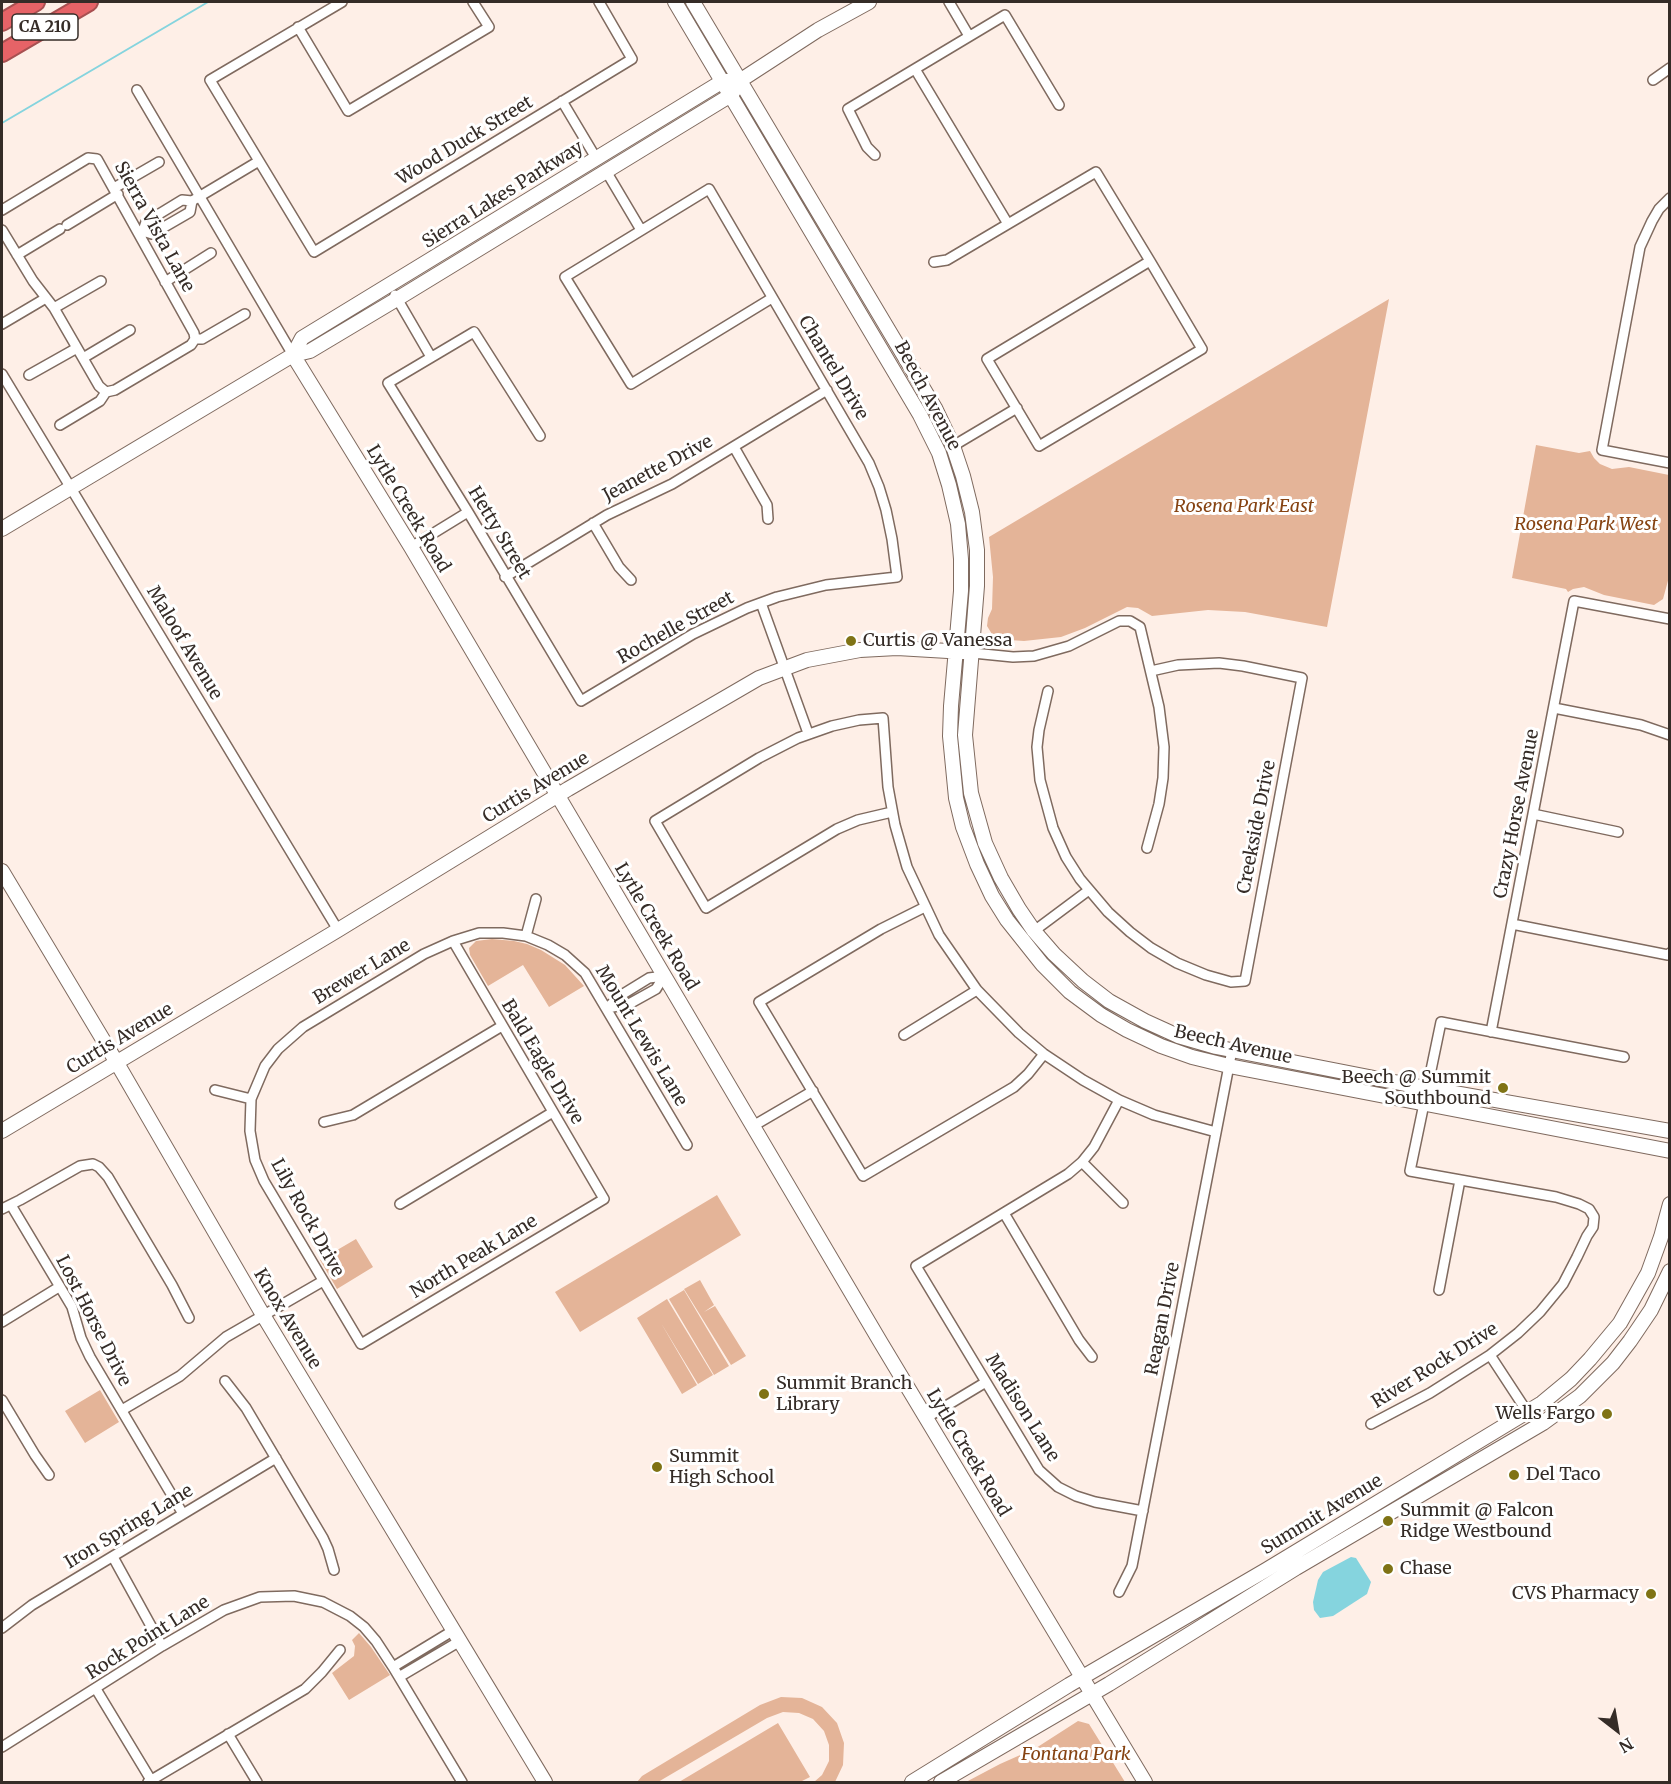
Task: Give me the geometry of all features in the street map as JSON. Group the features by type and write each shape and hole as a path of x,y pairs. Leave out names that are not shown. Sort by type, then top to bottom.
{"highway":[{"path":"2,10 16,2"},
{"path":"2,22 36,2"},
{"name":"CA 210","path":"2,53 89,2"}],"street":[{"path":"141,232 146,222 182,201 196,199 259,161 210,80 342,2"},
{"path":"298,27 348,111 489,27 474,2"},
{"name":"Wood Duck Street","path":"259,161 314,252 632,59 599,2"},
{"name":"Beech Avenue","path":"675,2 920,415 939,453 958,524 961,559 961,591 950,736 956,798 963,827 992,896 1007,920 1042,964 1070,992 1101,1015 1127,1030 1192,1058 1670,1151"},
{"name":"Beech Avenue","path":"693,2 935,408 953,446 972,512 977,550 977,586 966,735 971,793 985,843 1001,878 1034,931 1054,954 1109,1001 1178,1036 1232,1050 1670,1131"},
{"name":"Sierra Lakes Parkway","path":"2,529 293,355 310,351 397,299 731,95 741,80 818,30 868,2"},
{"path":"949,2 969,36"},
{"path":"875,155 867,147 848,109 1005,15 1059,105"},
{"path":"1653,80 1670,68"},
{"path":"915,69 1008,224"},
{"name":"Sierra Lakes Parkway","path":"293,355 302,338 723,81 741,80"},
{"name":"Lytle Creek Road","path":"137,90 196,199 411,547 926,1418 1145,1782"},
{"path":"562,101 596,158"},
{"name":"Sierra Vista Lane","path":"2,210 88,158 97,159 141,232 165,282 194,333 193,342"},
{"path":"17,255 159,162"},
{"path":"606,171 641,230 564,277 631,384 772,298"},
{"path":"934,262 947,260 1096,171 1150,261 1202,349 1039,446 987,358 1150,261"},
{"name":"Chantel Drive","path":"641,230 709,189 860,446 879,486 892,538 897,577"},
{"path":"1670,198 1659,209 1640,247 1602,450 1670,463"},
{"path":"2,230 33,281 54,309 102,389 100,401 60,425"},
{"path":"2,250 10,244"},
{"path":"165,282 211,253"},
{"path":"54,309 101,281"},
{"path":"389,286 431,357 474,332 540,436"},
{"path":"2,324 46,298"},
{"path":"102,389 115,390 193,342 245,314"},
{"path":"83,358 130,330"},
{"path":"29,375 76,348"},
{"name":"Hetty Street","path":"431,357 388,383 580,701"},
{"name":"Maloof Avenue","path":"2,374 338,930"},
{"name":"Jeanette Drive","path":"505,577 593,523 664,488 827,390"},
{"path":"953,446 1017,408"},
{"path":"734,447 767,505 768,519"},
{"path":"411,547 468,513"},
{"path":"593,523 619,567 631,580"},
{"name":"Rochelle Street","path":"580,701 700,630 732,614 761,603 826,585 897,577"},
{"name":"Crazy Horse Avenue","path":"1491,1032 1574,601 1669,617"},
{"path":"761,603 808,733"},
{"name":"Curtis Avenue","path":"2,1131 746,684 784,668 827,655 870,649 897,648 1013,657 1034,656 1070,646 1119,621 1126,620 1134,622 1141,629 1151,671"},
{"name":"Creekside Drive","path":"1089,890 1122,926 1151,948 1206,975 1231,982 1245,981 1302,678 1218,663 1178,665 1151,671"},
{"path":"1147,848 1159,804 1164,753 1161,717 1151,671"},
{"path":"1034,931 1089,890 1066,857 1058,840 1040,780 1037,747 1048,691"},
{"path":"1554,708 1641,725 1670,735"},
{"path":"892,812 843,826 706,908 655,821 759,758 808,733 839,724 883,718 885,763 892,812 907,867 944,943 977,990 1010,1025 1067,1071 1119,1100 1154,1115 1216,1131"},
{"path":"1533,814 1618,832"},
{"name":"Knox Avenue","path":"2,871 117,1063 263,1315 545,1782"},
{"path":"526,936 536,899"},
{"path":"925,907 881,930 759,1002 863,1176 1014,1087 1044,1054"},
{"path":"1512,924 1669,954"},
{"name":"Brewer Lane","path":"252,1099 265,1066 278,1049 303,1027 424,954 453,941 479,933 526,936"},
{"name":"Mount Lewis Lane","path":"526,936 565,955 585,973 687,1145"},
{"name":"Bald Eagle Drive","path":"453,941 604,1198"},
{"path":"607,1008 629,1004 656,989 664,976"},
{"path":"904,1035 977,990"},
{"path":"1439,1290 1460,1180 1410,1171 1441,1022 1624,1057"},
{"path":"324,1122 353,1115 502,1026"},
{"name":"Reagan Drive","path":"1119,1592 1132,1566 1232,1050"},
{"path":"215,1090 252,1099"},
{"path":"753,1126 813,1091"},
{"name":"Lily Rock Drive","path":"252,1099 250,1131 255,1160 264,1181 362,1344"},
{"path":"1092,1357 1079,1340 1004,1213 1068,1174 1082,1162 1104,1131 1119,1100"},
{"path":"400,1204 553,1112"},
{"path":"1082,1162 1123,1203"},
{"path":"2,1209 73,1169 86,1164 99,1167 108,1177 175,1290 189,1318"},
{"name":"River Rock Drive","path":"1371,1424 1430,1393 1490,1355 1518,1333 1540,1312 1563,1284 1593,1227 1594,1217 1588,1209 1579,1204 1556,1197 1460,1180"},
{"name":"North Peak Lane","path":"362,1344 604,1198"},
{"name":"Summit Avenue","path":"912,1782 1542,1403 1577,1373 1620,1323 1647,1273 1661,1237 1670,1204"},
{"name":"Lost Horse Drive","path":"11,1205 72,1307 85,1348 183,1514"},
{"name":"Madison Lane","path":"1004,1213 916,1266 1039,1470 1065,1491 1085,1500 1143,1511"},
{"name":"Summit Avenue","path":"941,1782 1529,1431 1580,1396 1613,1363 1630,1341 1651,1310 1670,1271"},
{"path":"122,1410 180,1376 226,1337 323,1281"},
{"path":"2,1322 59,1287"},
{"path":"1490,1355 1528,1413"},
{"path":"225,1381 246,1408 323,1538 333,1570"},
{"path":"926,1418 986,1382"},
{"path":"2,1400 34,1455 49,1474"},
{"name":"Iron Spring Lane","path":"2,1628 32,1605 276,1458"},
{"path":"113,1557 162,1646"},
{"name":"Rock Point Lane","path":"2,1747 162,1646 224,1610 260,1597 294,1596 323,1602 350,1616 364,1627 393,1667 462,1782"},
{"path":"393,1667 457,1635"},
{"path":"399,1677 457,1635"},
{"path":"96,1689 149,1781 305,1689 340,1650"},
{"path":"228,1734 257,1782"}],"green space":[{"name":"Rosena Park East","path":"1389,299 1327,627 1245,612 1208,610 1152,616 1138,608 1127,607 1061,637 1024,641 995,639 987,626 992,609 993,577 989,537"},
{"name":"Rosena Park West","path":"1536,445 1579,453 1590,451 1600,464 1612,469 1629,467 1669,475 1669,577 1663,599 1654,605 1604,595 1584,587 1568,592 1566,589 1512,578"},
{"path":"492,939 514,941 541,950 565,965 584,986 549,1007 523,965 488,986 470,955 469,948 476,941"},
{"path":"717,1195 741,1235 580,1332 555,1292"},
{"path":"356,1239 373,1267 337,1289 320,1260"},
{"path":"700,1280 714,1305 704,1312 715,1306 746,1356 731,1365 684,1289"},
{"path":"684,1290 729,1366 714,1375 669,1299"},
{"path":"667,1299 713,1375 698,1384 661,1323 697,1385 682,1394 637,1318"},
{"path":"100,1390 119,1422 85,1443 65,1411"},
{"path":"359,1633 390,1675 349,1700 332,1673 354,1656 355,1646 352,1640"},
{"path":"781,1697 802,1698 822,1707 837,1723 844,1743 843,1765 835,1782 814,1782 822,1775 829,1761 829,1745 824,1731 813,1719 799,1713 783,1712 767,1718 658,1782 637,1782 642,1776 760,1705"},
{"name":"Fontana Park","path":"1078,1721 1089,1724 1125,1782 966,1782 1036,1748"},
{"path":"778,1723 810,1777 800,1782 679,1782"}],"water":[{"path":"1351,1557 1356,1558 1371,1582 1367,1594 1333,1616 1320,1618 1314,1610 1313,1602 1318,1580 1323,1572"}],"waterway":[{"path":"2,123 208,2"}],"place":[{"name":"Curtis @ Vanessa","path":"851,641"},
{"name":"Beech @ Summit Southbound","path":"1503,1088"},
{"name":"Summit Branch Library","path":"764,1394"},
{"name":"Wells Fargo","path":"1607,1414"},
{"name":"Summit High School","path":"657,1467"},
{"name":"Del Taco","path":"1514,1475"},
{"name":"Summit @ Falcon Ridge Westbound","path":"1388,1521"},
{"name":"Chase","path":"1388,1569"},
{"name":"CVS Pharmacy","path":"1651,1594"}]}
